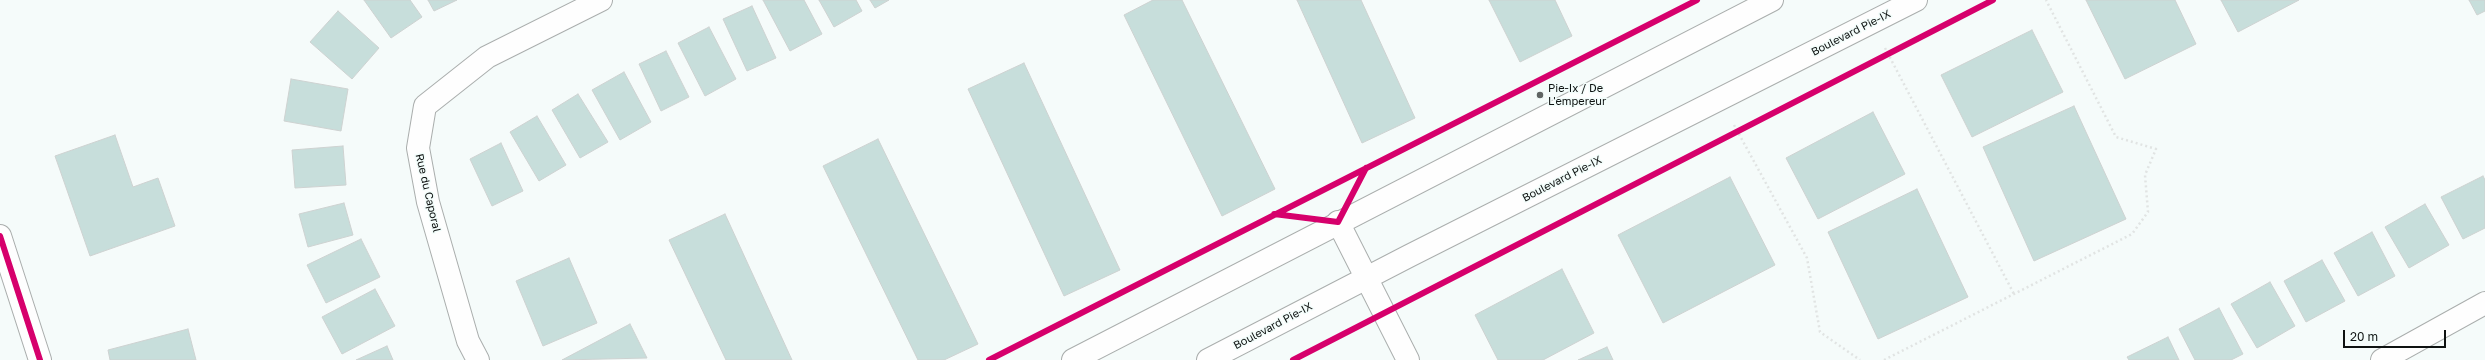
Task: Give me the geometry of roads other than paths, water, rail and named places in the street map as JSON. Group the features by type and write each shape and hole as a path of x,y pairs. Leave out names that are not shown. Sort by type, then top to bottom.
{"street":[{"name":"Rue du Caporal","path":"478,360 468,341 428,202 418,148 426,106 487,57 601,0"},
{"path":"1073,360 1338,222 1772,0"},
{"name":"Boulevard Pie-IX","path":"1208,360 1366,278 1916,0"},
{"path":"1338,222 1408,360"},
{"path":"0,236 40,360"},
{"path":"2382,360 2485,303"}],"place":[{"name":"Pie-Ix / De L'empereur","path":"1540,95"}]}
